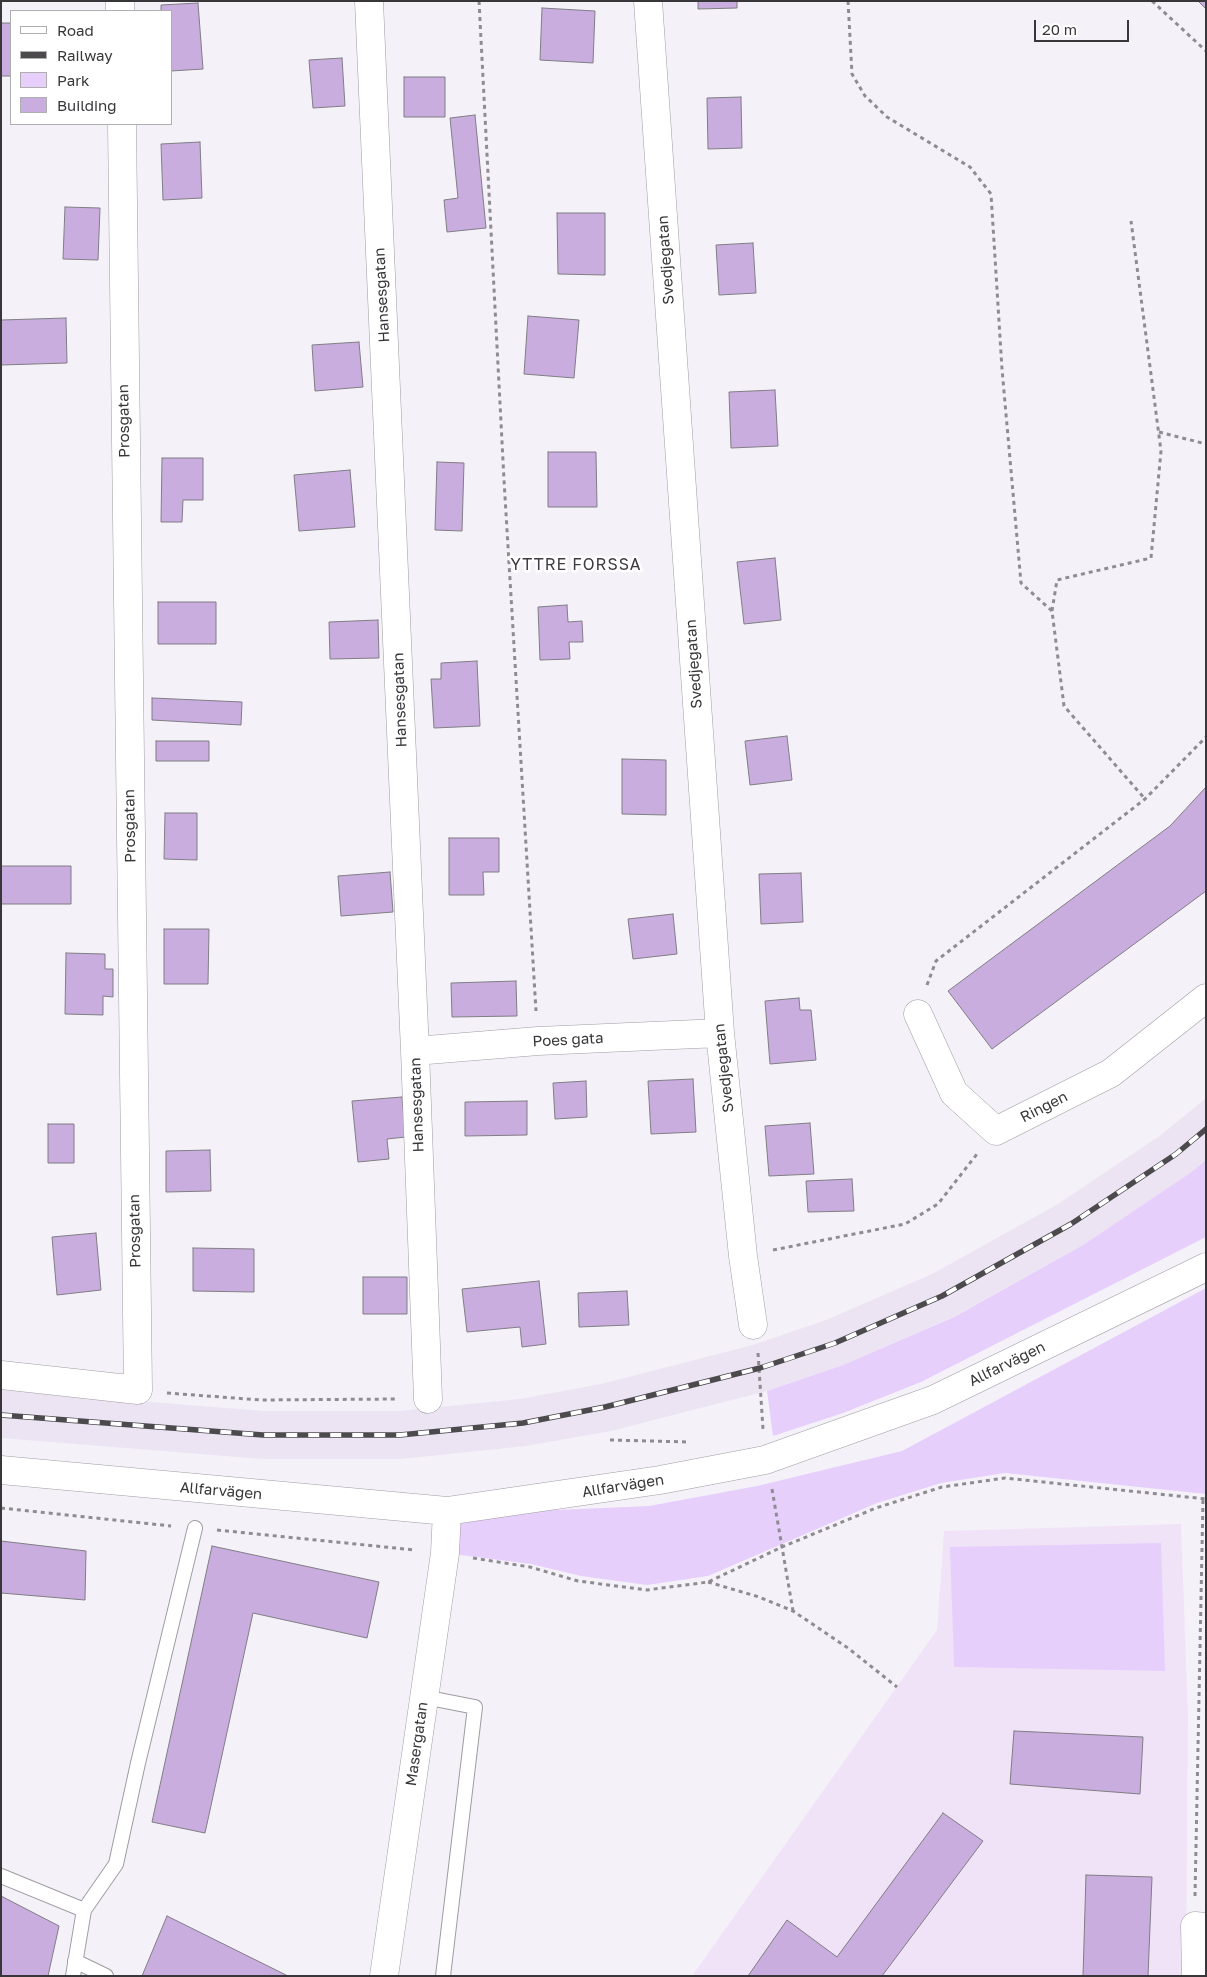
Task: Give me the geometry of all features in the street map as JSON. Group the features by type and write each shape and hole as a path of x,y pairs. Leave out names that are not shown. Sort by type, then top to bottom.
{"street":[{"name":"Hansesgatan","path":"369,1 415,1051 428,1399"},
{"name":"Svedjegatan","path":"648,1 720,1033 743,1256 753,1325"},
{"name":"Prosgatan","path":"122,125 138,1390"},
{"name":"Ringen","path":"996,1131 1111,1073 1206,998"},
{"path":"918,1014 954,1093 996,1131"},
{"name":"Poes gata","path":"415,1051 538,1041 720,1033"},
{"name":"Allfarvägen","path":"1,1470 447,1512 660,1480 765,1460 932,1400 1206,1267"},
{"path":"1,1375 138,1390"},
{"name":"Masergatan","path":"384,1976 445,1553 447,1512"},
{"path":"1196,1976 1200,1927"}],"lane":[{"path":"73,1976 84,1910 116,1864 138,1763 195,1528"},
{"path":"424,1697 475,1706 443,1976"},
{"path":"1,1876 84,1910"},
{"path":"76,1961 106,1976"}],"path":[{"path":"479,1 504,480 538,1041"},
{"path":"848,1 852,74 865,96 887,117 970,166 991,194 1002,370 1021,583 1052,612"},
{"path":"1152,1 1206,51"},
{"path":"1131,221 1161,451 1151,558 1057,580 1052,612 1064,706 1145,799"},
{"path":"1159,432 1206,444"},
{"path":"918,1014 936,961 1145,799 1206,737"},
{"path":"743,1256 905,1224 938,1204 996,1131"},
{"path":"138,1390 261,1400 428,1399"},
{"path":"610,1440 692,1442"},
{"path":"1,1508 445,1553 530,1568 578,1581 648,1590 708,1582 782,1547 876,1508 942,1487 1005,1478 1204,1499 1200,1927"},
{"path":"782,1547 792,1611"},
{"path":"708,1582 758,1597 792,1611 848,1648 897,1687"}],"shaded area":[{"path":"1206,1098 1206,1160 1190,1173 1083,1245 953,1317 843,1365 767,1391 611,1431 526,1446 401,1459 262,1459 1,1438 1,1390 264,1411 399,1411 520,1399 601,1384 753,1345 826,1320 932,1274 1058,1204 1161,1135"},
{"path":"1181,1524 1188,1716 1186,1976 692,1976 937,1630 944,1531"}],"green space":[{"path":"1206,1160 1206,1237 921,1382 843,1413 773,1436 767,1391 843,1365 954,1317 1083,1245 1190,1173"},
{"path":"1206,1288 1206,1494 1005,1473 941,1483 877,1503 708,1576 647,1585 581,1576 531,1564 445,1553 463,1514 649,1506 757,1486 902,1451"},
{"path":"1161,1543 1165,1671 954,1667 950,1547"}],"building":[{"path":"698,1 737,1 737,8 698,9"},
{"path":"1198,1 1206,1 1206,9"},
{"path":"198,3 203,69 172,71 172,10 161,10 161,5"},
{"path":"542,8 595,11 593,63 540,60"},
{"path":"1,23 10,23 10,76 1,76"},
{"path":"342,58 345,106 313,108 309,60"},
{"path":"404,77 445,77 445,117 404,117"},
{"path":"741,97 742,148 708,149 707,98"},
{"path":"475,115 486,228 447,232 444,200 458,198 450,118"},
{"path":"200,142 202,198 163,200 161,144"},
{"path":"65,207 100,208 98,260 63,259"},
{"path":"557,213 605,213 605,275 558,274"},
{"path":"753,243 756,293 719,295 716,245"},
{"path":"528,316 579,320 574,378 524,374"},
{"path":"66,318 67,363 1,365 1,320"},
{"path":"359,342 363,387 315,391 312,345"},
{"path":"775,390 778,446 731,448 729,392"},
{"path":"548,452 596,452 597,507 548,507"},
{"path":"162,458 203,458 203,500 183,500 182,522 161,522"},
{"path":"437,462 464,463 462,531 435,530"},
{"path":"350,470 355,527 299,531 294,475"},
{"path":"775,558 781,620 744,624 737,562"},
{"path":"158,602 216,602 216,644 158,644"},
{"path":"567,605 568,622 582,621 583,642 569,642 570,659 540,660 538,607"},
{"path":"378,620 379,658 330,659 329,622"},
{"path":"477,661 480,726 434,728 431,679 441,679 441,663"},
{"path":"152,698 242,702 241,725 152,720"},
{"path":"787,736 792,780 750,785 745,741"},
{"path":"156,741 209,741 209,761 156,761"},
{"path":"622,759 666,760 666,815 622,814"},
{"path":"1206,787 1206,891 992,1049 948,991 1170,826"},
{"path":"165,813 197,813 197,860 164,859"},
{"path":"449,838 499,838 499,872 483,872 484,895 449,895"},
{"path":"1,866 71,866 71,904 1,904"},
{"path":"390,872 393,912 341,916 338,876"},
{"path":"801,873 803,922 761,924 759,874"},
{"path":"673,914 677,954 633,959 628,919"},
{"path":"164,929 209,929 208,984 164,984"},
{"path":"66,953 105,954 105,969 113,969 113,997 103,996 103,1015 65,1014"},
{"path":"516,981 517,1016 452,1017 451,983"},
{"path":"799,998 800,1010 811,1010 816,1060 770,1064 765,1001"},
{"path":"693,1079 696,1132 651,1134 648,1081"},
{"path":"586,1081 587,1117 555,1119 553,1083"},
{"path":"402,1097 406,1137 387,1139 389,1159 358,1162 352,1101"},
{"path":"527,1101 527,1135 465,1136 465,1102"},
{"path":"810,1123 814,1174 769,1176 765,1126"},
{"path":"48,1124 74,1124 74,1163 48,1163"},
{"path":"210,1150 211,1191 166,1192 166,1151"},
{"path":"852,1179 854,1211 808,1212 806,1181"},
{"path":"96,1233 101,1290 57,1295 52,1237"},
{"path":"193,1248 254,1249 254,1292 193,1291"},
{"path":"363,1277 407,1277 407,1314 363,1314"},
{"path":"539,1281 546,1344 522,1347 520,1327 467,1332 462,1289"},
{"path":"627,1291 629,1325 579,1327 578,1293"},
{"path":"1,1541 86,1551 85,1600 1,1593"},
{"path":"212,1546 379,1582 367,1638 253,1613 205,1833 152,1822"},
{"path":"1014,1731 1143,1737 1140,1794 1010,1784"},
{"path":"943,1813 983,1841 882,1976 748,1976 787,1920 837,1957"},
{"path":"1086,1875 1152,1877 1148,1976 1083,1976"},
{"path":"1,1896 59,1926 48,1976 1,1976"},
{"path":"167,1916 288,1976 142,1976"}],"railway":[{"path":"1,1415 263,1435 400,1435 523,1423 605,1407 760,1368 835,1343 942,1296 1071,1224 1176,1154 1206,1129"}],"district":[{"name":"YTTRE FORSSA","path":"576,565"}]}
